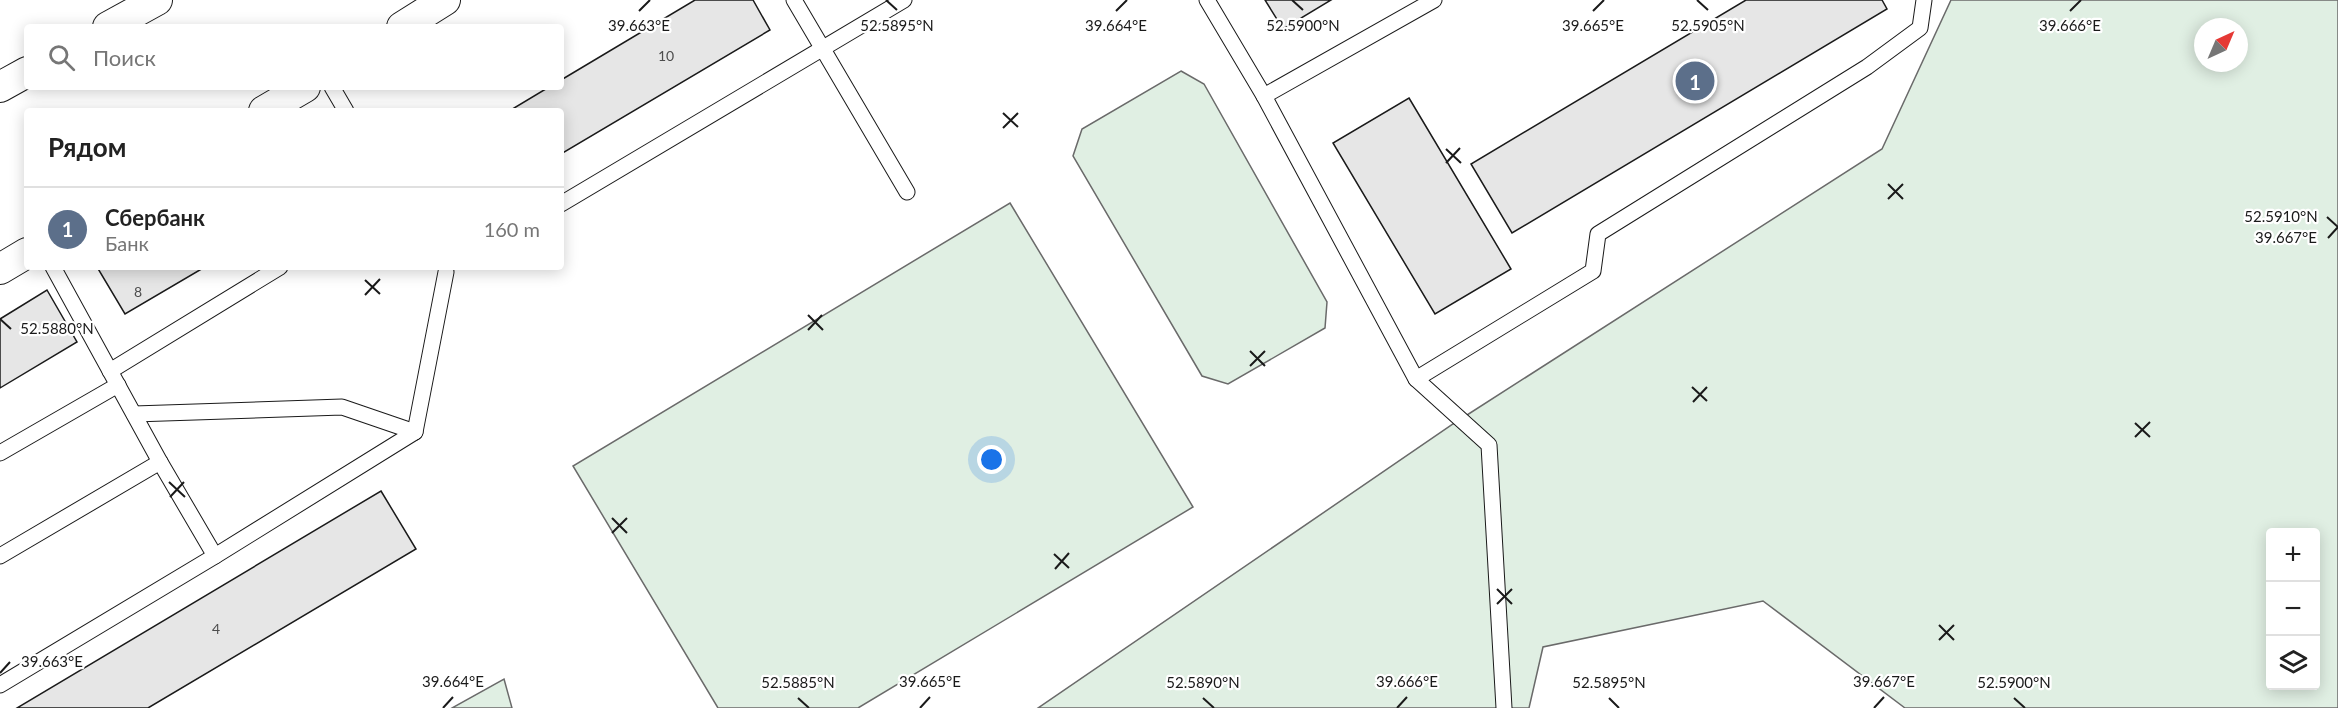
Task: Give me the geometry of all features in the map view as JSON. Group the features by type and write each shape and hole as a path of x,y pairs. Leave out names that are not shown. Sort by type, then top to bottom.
{"street":[{"path":"113,24 157,0"},
{"path":"407,24 445,0"},
{"path":"0,87 24,74"},
{"path":"269,108 300,90"},
{"path":"0,269 24,255"}],"lane":[{"path":"794,0 907,192"},
{"path":"564,202 904,0"},
{"path":"1207,0 1264,96 1416,380 1490,445 1503,708"},
{"path":"1264,96 1434,0"},
{"path":"1416,380 1593,271 1598,234 1867,67 1920,28 1924,0"},
{"path":"334,90 344,108"},
{"path":"54,270 215,556"},
{"path":"110,371 275,270"},
{"path":"0,685 415,432 448,270"},
{"path":"0,453 118,385"},
{"path":"134,414 342,407 415,432"},
{"path":"0,556 160,462"}],"green space":[{"path":"1951,0 2338,0 2338,708 1905,708 1763,601 1543,647 1529,708 1038,708 1453,424 1882,149"},
{"path":"1181,71 1204,84 1327,302 1325,328 1228,384 1202,376 1073,156 1082,129"},
{"path":"1010,203 1193,507 858,708 718,708 573,466"},
{"path":"504,679 512,708 452,708"}],"building":[{"path":"695,0 753,0 770,30 564,152 564,108 514,108 544,90 564,90 564,78"},
{"path":"1265,0 1331,0 1283,29"},
{"path":"1746,0 1882,0 1887,9 1512,233 1471,164"},
{"path":"1409,98 1511,269 1435,314 1333,143"},
{"path":"99,270 200,270 125,314"},
{"path":"47,290 77,342 0,388 0,319"},
{"path":"381,491 416,549 148,708 17,708"}],"place":[{"name":"Сбербанк","path":"1695,81"}]}
